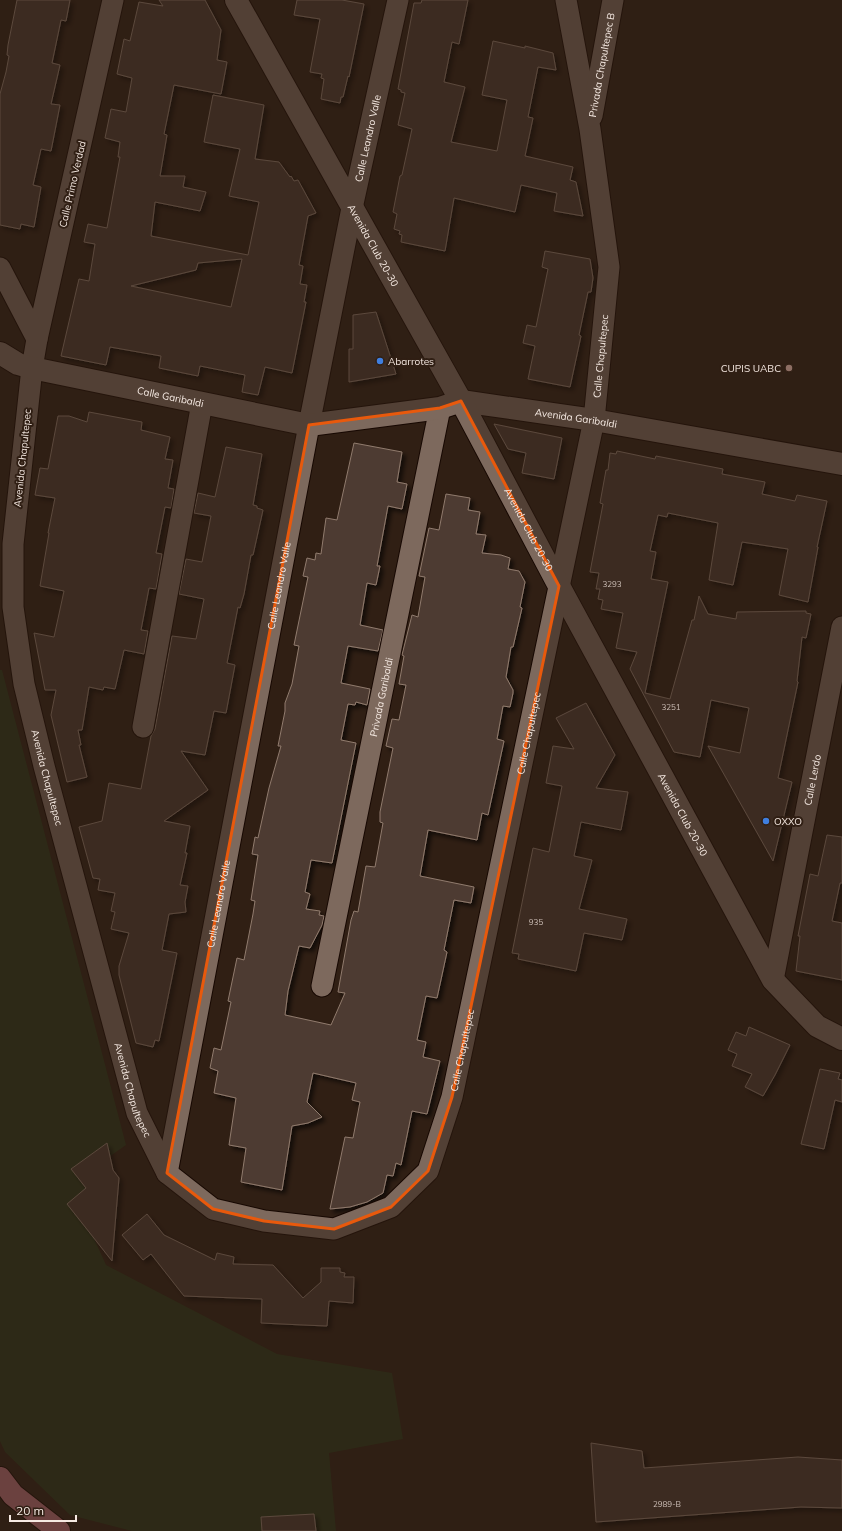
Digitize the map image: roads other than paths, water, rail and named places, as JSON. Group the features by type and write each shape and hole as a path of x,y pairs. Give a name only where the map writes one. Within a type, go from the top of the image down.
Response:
{"main road":[{"name":"Avenida Club 20-30","path":"236,0 461,401 559,586 773,980 817,1026 842,1039"},
{"name":"Calle Garibaldi","path":"0,353 18,364 32,368 309,425"},
{"name":"Avenida Garibaldi","path":"309,425 440,408 461,401 594,420 842,464"},
{"path":"0,1478 13,1495 59,1531"}],"street":[{"name":"Calle Primo Verdad","path":"32,368 37,339 113,0"},
{"name":"Calle Leandro Valle","path":"167,1173 309,425 352,208 398,0"},
{"name":"Calle Chapultepec","path":"167,1173 213,1209 264,1221 334,1229 392,1207 428,1171 452,1097 594,420 609,267 590,129 566,0"},
{"name":"Privada Chapultepec B","path":"590,129 613,0"},
{"path":"0,268 37,339"},
{"name":"Avenida Chapultepec","path":"32,368 13,544 13,607 24,684 44,766 137,1112 167,1173"},
{"path":"143,727 202,404"},
{"name":"Privada Garibaldi","path":"322,986 440,408"},
{"name":"Calle Lerdo","path":"773,980 842,627"}],"place":[{"name":"Abarrotes","path":"380,361"},
{"name":"CUPIS UABC","path":"789,368"},
{"name":"OXXO","path":"766,821"}]}
